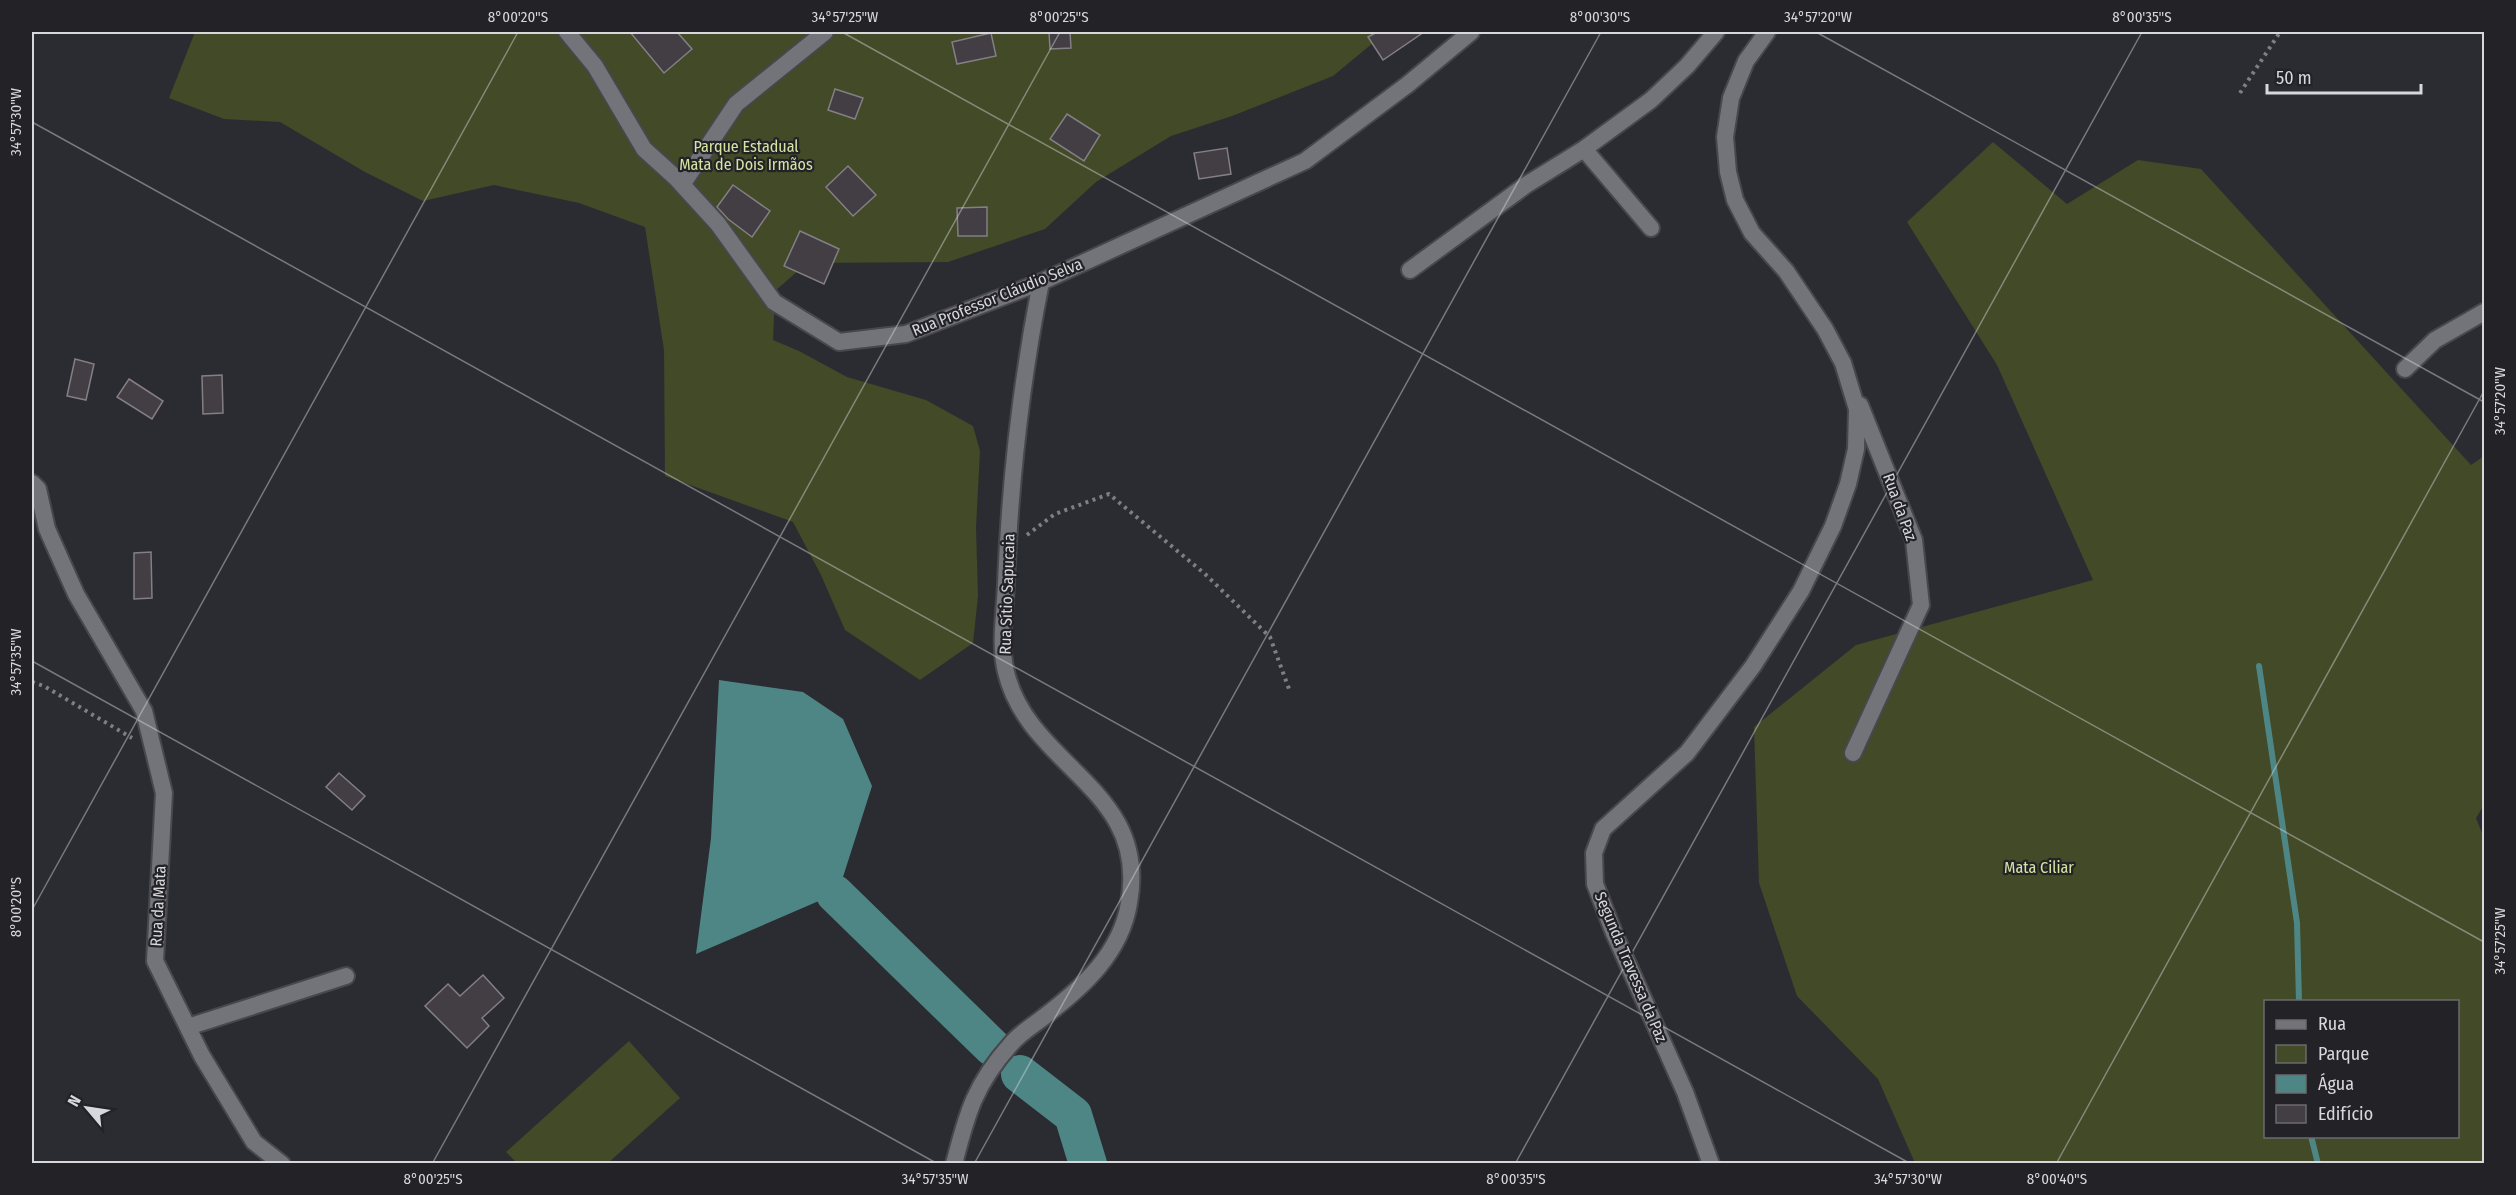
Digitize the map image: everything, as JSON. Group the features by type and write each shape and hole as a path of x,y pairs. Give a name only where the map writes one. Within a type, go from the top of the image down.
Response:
{"street":[{"name":"Rua Professor Cláudio Selva","path":"567,32 595,66 644,149 682,185 718,225 774,302 839,342 906,334 1041,282 1305,161 1407,85 1471,32"},
{"path":"682,185 736,104 825,32"},
{"path":"1410,270 1526,185 1584,149 1651,100 1687,66 1716,32"},
{"name":"Segunda Travessa da Paz","path":"1711,1164 1685,1092 1614,933 1595,884 1594,853 1603,828 1687,753 1754,666 1801,591 1833,526 1848,484 1856,449 1857,409 1843,363 1825,328 1786,271 1752,232 1736,200 1728,172 1725,137 1731,98 1746,61 1767,32"},
{"path":"1584,149 1651,228"},
{"name":"Rua Sítio Sapucaia","path":"954,1164 967,1114 983,1080 1012,1042 1059,1005 1099,969 1119,935 1129,903 1131,868 1126,836 1107,805 1028,723 1014,698 1005,671 1003,649 1007,549 1018,411 1041,282"},
{"path":"2406,369 2435,340 2484,312"},
{"name":"Rua da Paz","path":"1843,363 1914,540 1921,606 1853,753"},
{"name":"Rua da Mata","path":"32,483 38,489 47,529 76,594 144,711 164,793 154,961 202,1056 254,1142 282,1164"},
{"path":"188,1027 346,976"}],"path":[{"path":"2240,93 2280,32"},
{"path":"1007,549 1054,514 1108,494 1205,574 1270,637 1289,689"},
{"path":"32,682 44,686 154,751"}],"green space":[{"name":"Parque Estadual Mata de Dois Irmãos","path":"195,32 1394,32 1379,38 1333,76 1232,116 1171,136 1096,182 1045,229 948,262 807,263 775,291 773,340 847,377 926,400 973,426 980,451 976,528 978,596 973,643 920,680 845,630 821,575 793,522 665,476 664,350 645,227 579,203 494,185 423,201 365,172 280,122 224,119 169,98"},
{"name":"Mata Ciliar","path":"1993,142 2067,204 2138,160 2201,169 2471,465 2484,456 2484,805 2476,818 2484,838 2484,1163 1915,1163 1878,1079 1797,996 1759,883 1754,727 1856,645 2093,580 1997,365 1907,222"},
{"path":"629,1041 680,1098 608,1163 517,1163 506,1152"}],"water":[{"path":"719,680 803,692 843,719 872,786 843,877 835,894 696,954 711,838"}],"building":[{"path":"630,32 677,32 692,49 664,73"},
{"path":"1049,32 1070,32 1071,48 1050,49"},
{"path":"1377,32 1424,32 1383,60 1368,37"},
{"path":"991,33 996,56 957,64 952,42"},
{"path":"835,89 863,98 855,119 828,110"},
{"path":"1067,114 1100,135 1084,161 1050,139"},
{"path":"1227,148 1231,174 1199,179 1194,153"},
{"path":"848,166 876,195 853,216 826,187"},
{"path":"733,185 770,211 752,237 728,219 717,207"},
{"path":"987,207 987,236 958,236 957,208"},
{"path":"800,231 839,249 824,284 784,266"},
{"path":"75,359 94,364 86,400 67,396"},
{"path":"222,375 223,413 203,414 202,376"},
{"path":"129,379 163,401 152,419 117,397"},
{"path":"151,552 152,598 134,599 134,553"},
{"path":"339,773 365,796 352,810 326,787"},
{"path":"483,975 504,998 482,1018 489,1026 467,1048 425,1006 448,984 460,996"}],"waterway":[{"path":"2259,666 2297,923 2299,1000"},
{"path":"835,894 992,1047"},
{"path":"1020,1074 1073,1115 1088,1164"},
{"path":"2312,1138 2318,1164"}]}
